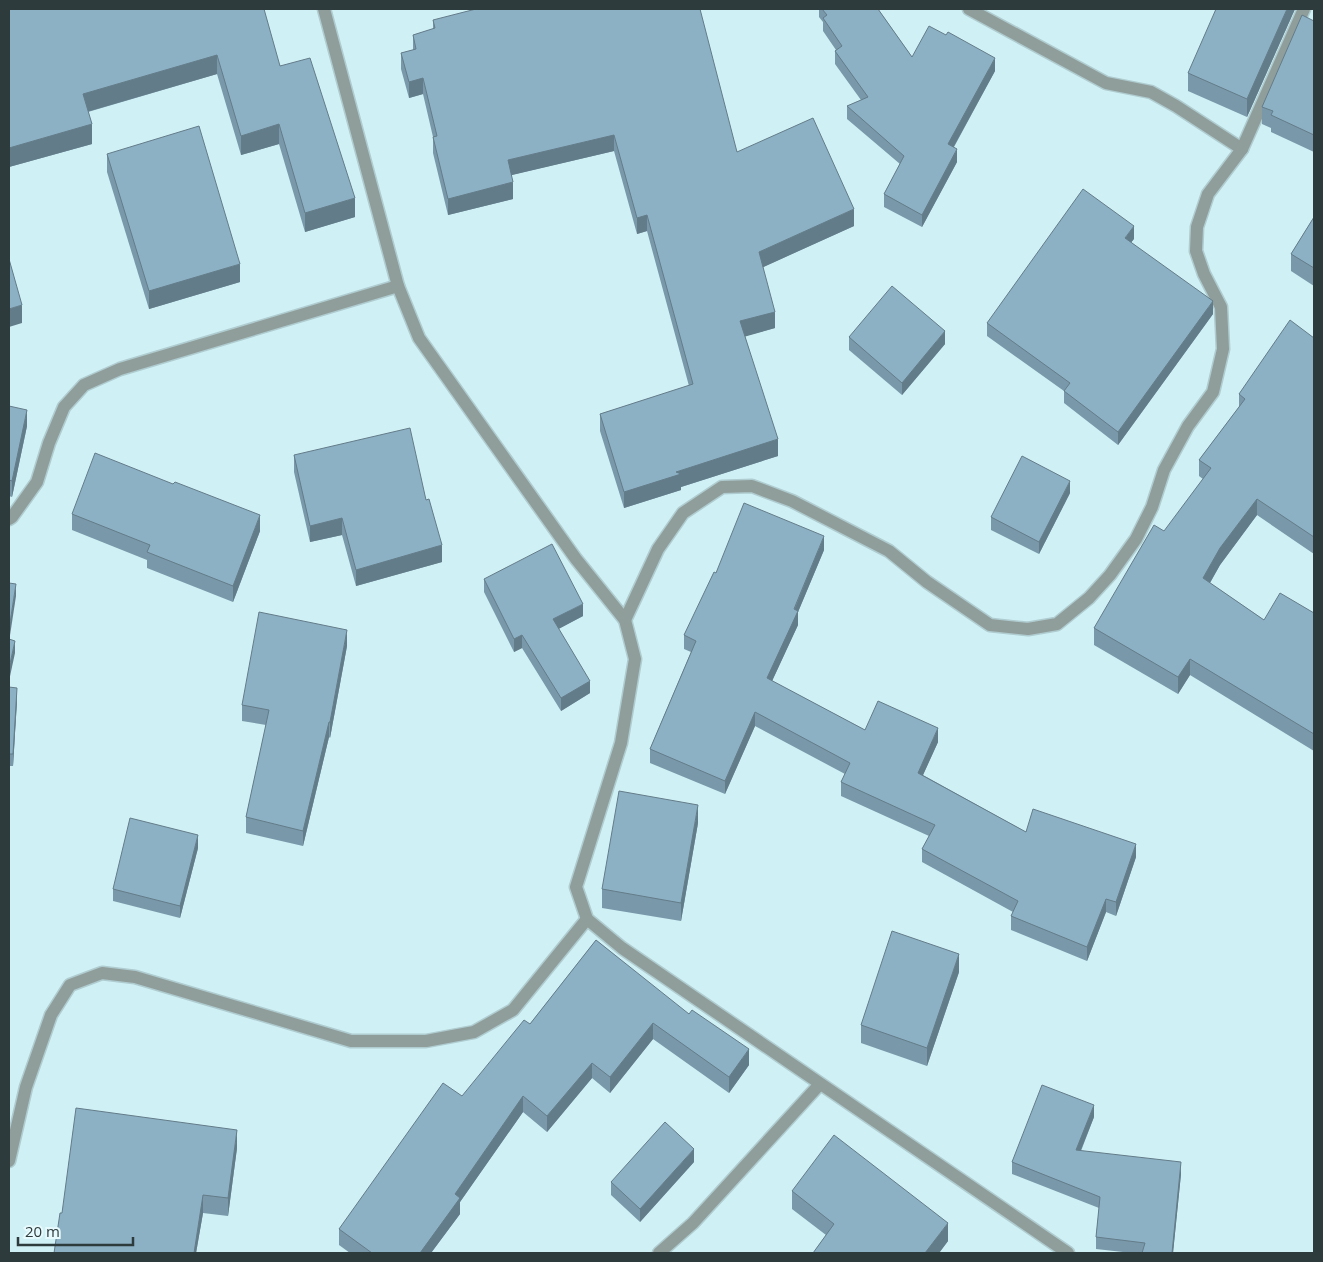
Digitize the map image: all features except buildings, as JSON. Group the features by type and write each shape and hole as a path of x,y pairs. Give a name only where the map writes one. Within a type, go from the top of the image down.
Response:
{"street":[{"path":"324,9 398,286 419,338 576,559 625,620 635,659 621,743 576,887 586,919 622,948 1068,1253"},
{"path":"969,9 1106,83 1151,92 1242,149"},
{"path":"625,620 658,549 683,513 722,487 752,486 792,501 889,551 927,582 990,626 1028,629 1057,624 1089,598 1110,575 1136,539 1152,506 1164,470 1188,426 1213,392 1223,349 1221,307 1204,274 1196,251 1197,227 1208,194 1242,149 1304,9"},
{"path":"9,518 12,517 37,482 64,407 84,385 120,369 398,286"},
{"path":"9,1161 26,1087 35,1060 51,1015 70,985 102,973 136,977 351,1041 426,1041 474,1032 513,1010 586,919"},
{"path":"659,1253 693,1223 820,1084"}]}
